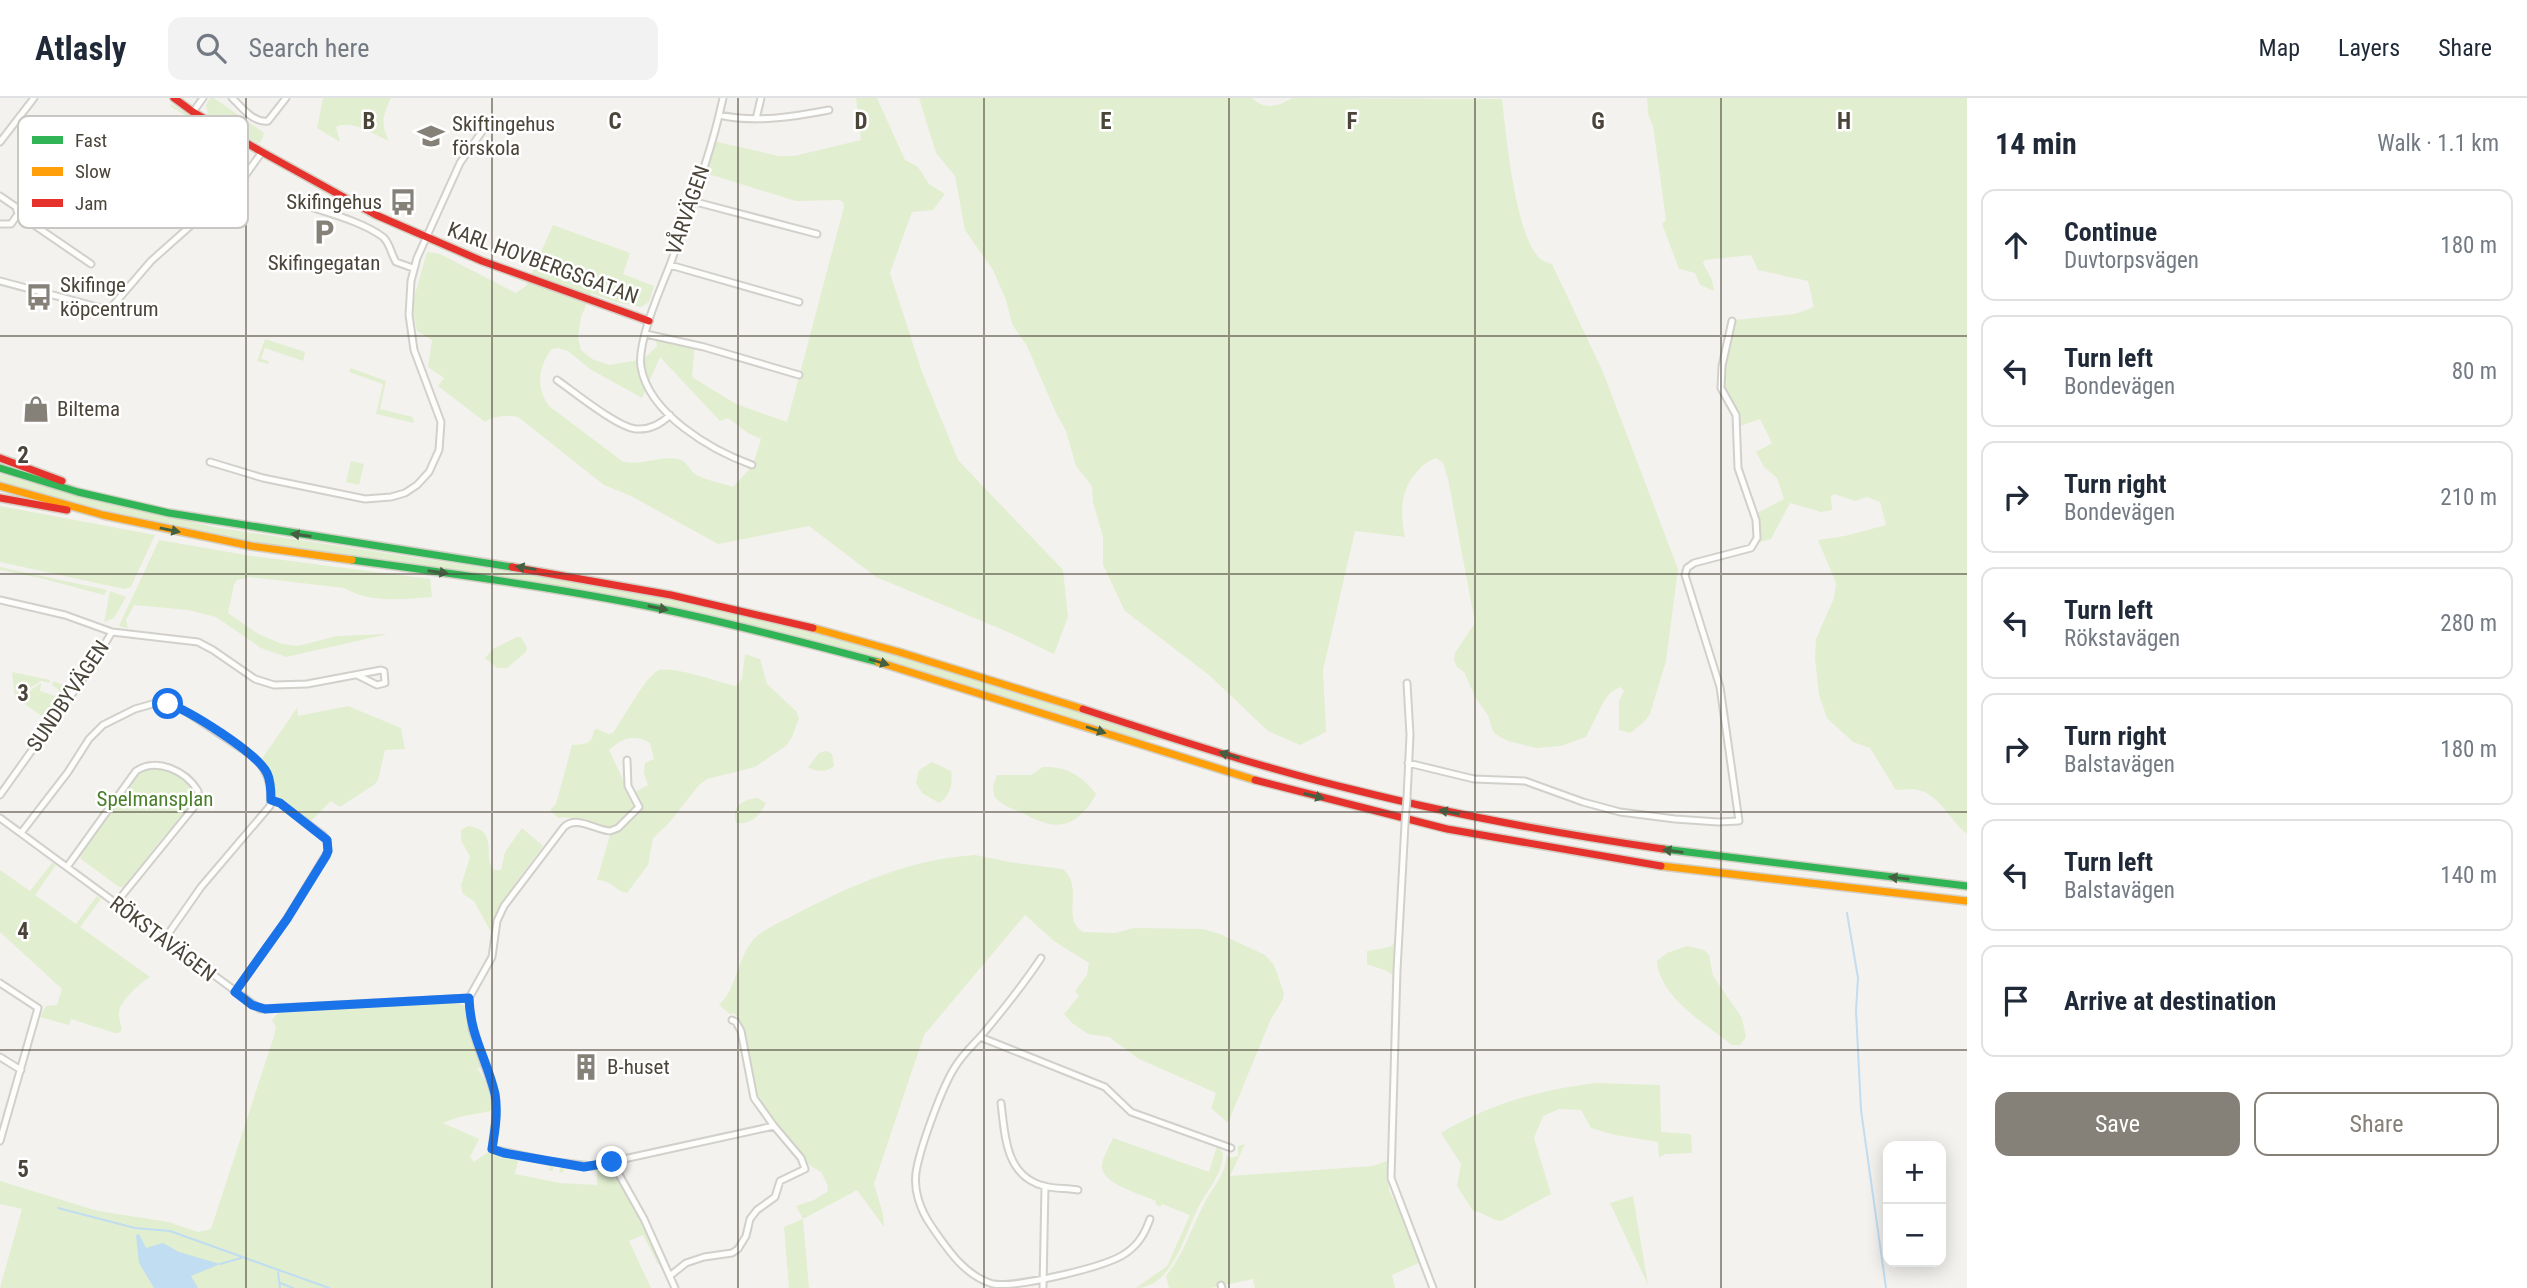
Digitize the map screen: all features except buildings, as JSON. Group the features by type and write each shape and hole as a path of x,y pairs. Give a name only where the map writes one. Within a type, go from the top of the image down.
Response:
{"main road":[{"name":"KARL HOVBERGSGATAN","path":"166,98 200,116"},
{"name":"KARL HOVBERGSGATAN","path":"174,98 193,112"},
{"name":"KARL HOVBERGSGATAN","path":"248,144 376,215 383,222 526,278 649,321"},
{"path":"0,458 66,483 78,492"},
{"path":"0,468 78,492 221,523 555,573 750,612 928,659 1245,760 1463,815 1557,834 1679,852 1967,886"},
{"path":"0,486 103,514 251,546 552,589 748,628 911,671 1274,785 1374,812 1460,831 1673,868 1967,901"},
{"path":"0,498 103,514"}],"street":[{"path":"20,116 34,98"},
{"path":"193,112 204,98"},
{"path":"232,98 262,122 268,121 286,98"},
{"name":"VÅRVÄGEN","path":"723,98 692,201 649,321 640,360 643,377 650,391 684,429 708,445 752,465"},
{"path":"756,119 761,98"},
{"path":"719,115 740,120 829,110"},
{"path":"0,142 18,119"},
{"name":"KARL HOVBERGSGATAN","path":"425,237 460,163 490,120"},
{"path":"248,172 262,152"},
{"path":"0,196 16,207 18,214 10,224 0,224"},
{"path":"692,201 817,234"},
{"path":"299,203 382,236 396,262 413,268"},
{"path":"38,228 91,264"},
{"path":"0,281 109,310 151,261 188,228"},
{"path":"210,462 263,478 365,499 391,497 405,493 417,485 436,459 441,432 436,405 420,369 411,335 408,302 413,268 425,237"},
{"path":"670,265 799,302"},
{"path":"1408,763 1474,779 1525,781 1583,802 1620,811 1675,819 1739,821 1720,687 1685,575 1691,565 1751,548 1757,538 1756,520 1738,468 1736,415 1721,388 1722,366 1732,321"},
{"path":"646,334 704,347 799,375"},
{"path":"556,380 628,428 653,427 670,415"},
{"path":"0,600 65,615 112,632 198,642 255,679 274,685 292,685 381,670 384,671 386,679 385,683 377,685 357,675"},
{"name":"SUNDBYVÄGEN","path":"0,795 59,714 112,632"},
{"path":"1407,683 1410,735 1397,970 1391,1178 1433,1288"},
{"path":"21,833 97,731 135,709 156,703 168,704 189,712 254,757 266,772 271,800 268,810 201,887 164,940"},
{"path":"627,760 628,786 639,807 618,828 610,831 577,821 564,827 504,906 497,921 492,957 469,998 472,1029 495,1096 496,1116 492,1149 584,1167 774,1126"},
{"path":"67,867 136,771 150,764 159,764 182,776 196,787 198,802 116,903"},
{"path":"235,992 287,919 328,851 327,840 323,835 280,803 271,800"},
{"name":"RÖKSTAVÄGEN","path":"0,818 252,1005 265,1009 469,998"},
{"path":"1041,958 1026,982 949,1076 916,1167 917,1196 925,1216 965,1269 974,1276 1005,1286 1042,1280 1120,1258 1139,1243 1150,1219"},
{"path":"0,983 38,1008 21,1070 3,1120 0,1141"},
{"path":"671,1275 686,1263 732,1253 738,1249 746,1236 750,1219 757,1210 775,1197 780,1181 803,1172 803,1162 754,1098 741,1031 739,1025 732,1020"},
{"path":"980,1037 1105,1087 1131,1112 1231,1148"},
{"path":"0,1057 21,1070"},
{"path":"1001,1103 1008,1155 1023,1174 1045,1186 1078,1189"},
{"path":"612,1162 644,1219 675,1288"},
{"path":"1043,1288 1045,1186"}],"green space":[{"path":"210,98 214,98 240,116 208,116 206,105"},
{"path":"323,98 391,98 384,119 384,129 389,141 362,128 342,125 336,127 340,142 317,128"},
{"path":"856,98 877,98 905,160 918,167 929,184 945,194 933,210 912,212 890,273 922,372 958,460 1063,570 1068,617 1054,654 876,577 809,526 718,544 631,496 604,485 518,417 500,416 485,422 438,386 444,378 428,367 432,340 417,331 412,305 427,252 440,254 516,293 526,286 553,225 630,253 623,274 654,286 649,302 641,307 615,302 591,293 581,317 578,337 581,350 592,359 609,365 644,359 657,346 655,336 695,342 692,377 736,404 787,422 844,207 843,202 796,201 702,172 713,141 779,156 794,156 861,140","holes":["552,349 568,351 590,369 642,398 660,357 720,421 728,418 761,439 753,465 733,487 699,476 684,461 678,459 664,458 636,463 622,461 549,406 545,399 540,377 547,356"]},
{"path":"919,98 1252,98 1267,106 1293,98 1502,99 1513,185 1525,231 1533,249 1542,260 1552,264 1603,372 1678,569 1666,661 1650,714 1644,722 1630,733 1619,730 1619,701 1624,691 1620,687 1604,701 1586,737 1561,746 1536,748 1508,741 1495,734 1488,715 1476,699 1464,672 1457,667 1454,660 1455,653 1475,623 1448,479 1443,463 1436,458 1421,467 1407,486 1402,511 1405,537 1355,531 1323,670 1326,732 1300,745 1268,731 1209,675 1125,611 1103,565 1103,537 1093,502 1092,486 1076,466 1066,431 1027,346 1012,324 1006,300 993,270 965,230 955,176 936,153"},
{"path":"1647,98 1967,98 1967,834 1932,797 1913,789 1896,790 1870,748 1853,742 1827,718 1819,695 1816,639 1834,598 1836,583 1818,540 1886,525 1880,502 1867,497 1855,501 1834,494 1831,496 1832,510 1821,512 1790,503 1771,539 1760,542 1758,540 1755,514 1784,499 1777,478 1764,467 1756,452 1772,443 1760,419 1740,426 1725,392 1722,380 1724,359 1734,320 1795,314 1814,307 1808,281 1758,270 1751,255 1705,260 1703,263 1712,280 1714,291 1700,285 1695,273 1679,269 1662,224 1666,220"},
{"path":"171,104 191,116 186,116 170,106"},
{"path":"248,122 264,133 258,143 248,138"},
{"path":"265,339 305,352 303,361 265,348 261,359 269,361 268,364 257,361"},
{"path":"351,368 386,381 380,409 413,417 414,423 376,414 383,384 349,372"},
{"path":"351,461 364,464 359,485 346,482"},
{"path":"0,474 75,495 214,527 621,589 759,618 898,655 1166,740 1142,740 880,659 681,609 573,589 214,534 142,519 35,491 0,481"},
{"path":"0,506 155,535 131,587 124,589 0,562"},
{"path":"159,540 252,556 430,579 432,597 376,598 344,588 250,577 237,580 228,613 258,634 282,644 298,646 337,636 388,634 286,657 261,648 216,617 188,610 134,605 126,620 128,628 119,626"},
{"path":"0,567 107,590 104,595 0,570"},
{"path":"110,591 126,597 114,618 104,622"},
{"path":"521,637 527,648 526,652 507,668 497,668 485,658 493,649"},
{"path":"745,654 760,659 767,684 796,711 799,718 787,745 755,767 707,779 699,785 668,824 653,838 648,865 627,893 607,882 597,880 610,835 640,808 641,803 635,792 648,785 644,773 645,763 654,759 650,743 639,738 623,740 609,750 635,805 612,828 605,828 572,818 558,818 550,810 556,804 572,745 588,743 597,729 613,733 640,690 657,671 673,670 736,686 742,679"},
{"path":"12,672 50,680 50,683 41,681 15,697"},
{"path":"53,681 69,687 46,719 18,699 41,683 40,691 58,697 59,690 52,685"},
{"path":"348,706 401,728 405,749 385,750 375,784 340,807 331,801 310,822 276,797 269,772 261,760 297,708 298,716"},
{"path":"827,751 832,754 834,766 821,771 808,767 819,753"},
{"path":"932,762 951,771 950,789 939,803 922,793 916,783 919,770"},
{"name":"Spelmansplan","path":"150,767 177,775 189,785 196,796 194,803 159,842 125,887 119,887 81,859 80,853 110,814 132,778"},
{"path":"1043,767 1059,768 1073,773 1096,794 1085,810 1069,823 1046,823 1007,806 994,796 993,786 997,775 1031,775"},
{"path":"758,798 766,803 758,816 746,823 736,823 737,808 748,800"},
{"path":"468,826 478,829 487,838 494,870 501,870 505,852 522,828 543,846 506,898 492,934 474,901 463,894 461,885 470,857 461,840 461,830"},
{"path":"975,855 1063,869 1072,885 1073,919 1083,932 1115,933 1134,928 1203,929 1265,955 1274,965 1284,993 1283,999 1270,1021 1228,1123 1211,1108 1216,1093 1139,1059 1109,1037 1088,1034 1072,1023 1064,1014 1079,996 1075,991 1087,975 1089,963 1054,941 1025,915 924,1035 874,1184 884,1227 857,1190 803,1219 796,1206 827,1192 828,1186 821,1172 809,1165 780,1127 772,1121 759,1100 753,1087 742,1023 734,1013 730,1014 719,1005 730,990 748,947 758,935 774,925 838,893 882,875 927,862"},
{"path":"52,863 56,865 35,895 76,924 97,896 101,899 80,927 150,977 123,1002 119,1016 122,1029 119,1033 71,1019 69,1025 40,1017 46,1006 57,1005 62,989 0,932 0,870 30,891"},
{"path":"1394,943 1394,976 1367,964 1367,951 1390,947"},
{"path":"1687,946 1704,950 1709,955 1713,976 1742,1018 1746,1037 1740,1045 1732,1045 1698,1019 1666,986 1657,961 1667,953"},
{"path":"457,1001 465,1007 474,1042 485,1068 477,1068 489,1089 491,1111 443,1123 479,1139 470,1157 474,1162 488,1152 553,1165 553,1171 549,1171 550,1166 518,1160 515,1174 560,1183 597,1185 597,1171 564,1169 562,1173 559,1172 561,1166 596,1169 615,1175 633,1201 661,1262 658,1264 643,1235 629,1241 651,1288 0,1288 22,1209 0,1204 0,1181 98,1211 169,1222 198,1232 211,1229 274,1036 276,1027 272,1020 278,1013"},
{"path":"1596,1083 1660,1085 1661,1132 1691,1134 1692,1153 1665,1154 1659,1158 1658,1142 1591,1128 1581,1110 1559,1109 1543,1116 1534,1138 1551,1194 1501,1221 1473,1211 1457,1186 1461,1164 1441,1133 1496,1106 1555,1089"},
{"path":"1113,1138 1209,1172 1217,1146 1223,1153 1218,1175 1199,1206 1176,1257 1169,1269 1149,1286 1136,1288 1167,1266 1190,1215 1162,1204 1160,1207 1155,1204 1156,1201 1123,1188 1107,1178 1102,1165"},
{"path":"1245,1144 1230,1176 1373,1166 1387,1161 1389,1191 1404,1218 1421,1262 1392,1275 1395,1288 1255,1288 1253,1279 1210,1288 1169,1288 1166,1276 1178,1259 1204,1204 1221,1176 1227,1156 1238,1156 1238,1146"},
{"path":"1633,1196 1648,1285 1610,1203"},
{"path":"803,1219 809,1288 789,1288 784,1227"}],"water":[{"path":"139,1234 146,1248 163,1243 179,1252 220,1264 191,1276 198,1288 154,1288 139,1263 136,1235"}],"waterway":[{"path":"1847,913 1858,978 1856,1011 1861,1110 1886,1288"},
{"path":"58,1208 135,1228 170,1231 329,1288"},
{"path":"220,1264 241,1258"},
{"path":"278,1272 280,1288"},
{"path":"280,1283 293,1288"}],"traffic: fast":[{"path":"0,468 78,492 169,513 512,567"},
{"path":"352,560 623,601 743,627 878,662"},
{"path":"1663,849 1967,886"}],"traffic: slow":[{"path":"0,486 103,515 251,546 352,560"},
{"path":"813,628 1083,709"},
{"path":"878,662 1255,780"},
{"path":"1661,866 1967,901"}],"traffic: jam":[{"path":"174,98 200,116"},
{"path":"248,144 376,215 482,261 649,321"},
{"path":"0,458 62,481"},
{"path":"0,498 67,510"},
{"path":"512,567 671,595 813,628"},
{"path":"1083,709 1255,763 1359,791 1510,824 1663,849"},
{"path":"1255,780 1447,829 1661,866"}],"place":[{"name":"Skiftingehus förskola","path":"431,136"},
{"name":"Skifingehus","path":"403,202"},
{"name":"Skifingegatan","path":"324,232"},
{"name":"Skifinge köpcentrum","path":"39,297"},
{"name":"Biltema","path":"36,409"},
{"name":"B-huset","path":"586,1067"}],"route":[{"path":"168,704 189,712 254,757 269,779 271,800 280,803 327,840 326,856 287,919 235,992 260,1009 469,998 472,1029 495,1096 496,1116 492,1149 584,1167 612,1162"}]}
